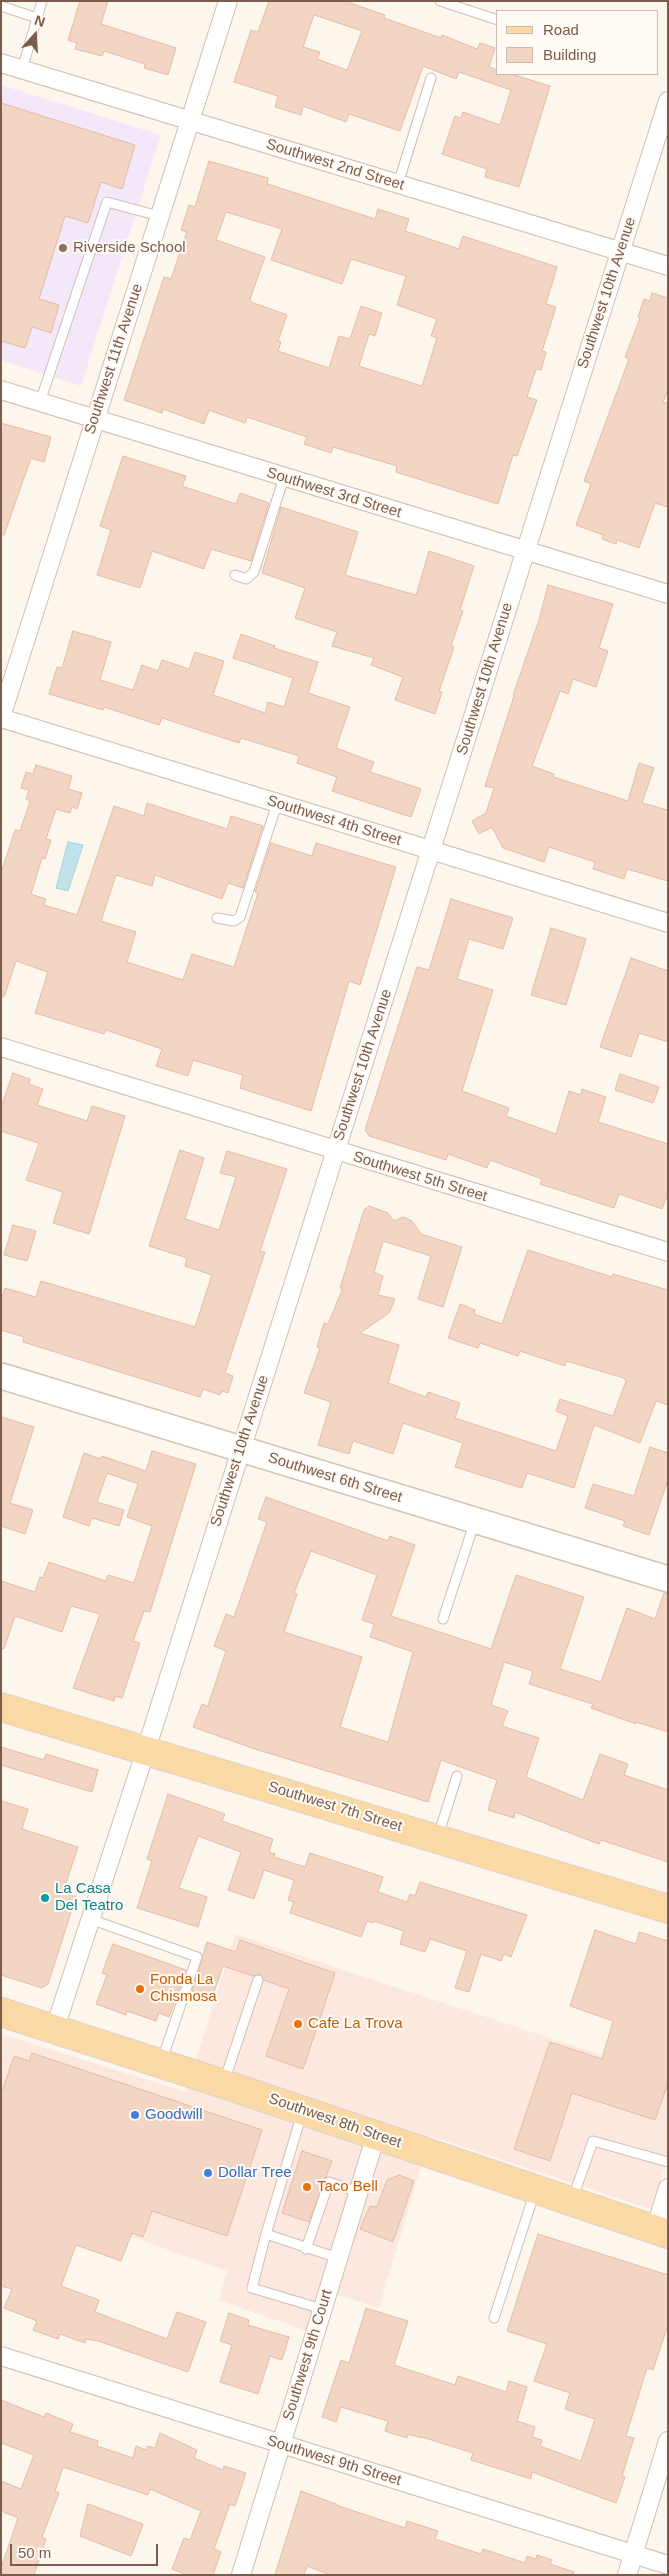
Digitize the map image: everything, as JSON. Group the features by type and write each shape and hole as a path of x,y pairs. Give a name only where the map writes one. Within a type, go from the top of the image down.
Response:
{"main road":[{"name":"Southwest 7th Street","path":"1,1707 668,1909"},
{"name":"Southwest 8th Street","path":"2,2013 55,2028 303,2110 535,2191 661,2232"}],"street":[{"name":"Southwest 11th Avenue","path":"1,718 228,1"},
{"name":"Southwest 2nd Street","path":"1,63 668,266"},
{"name":"Southwest 10th Avenue","path":"55,2028 146,1751 668,101"},
{"name":"Southwest 3rd Street","path":"1,390 668,594"},
{"name":"Southwest 4th Street","path":"1,718 668,923"},
{"name":"Southwest 5th Street","path":"1,1047 668,1252"},
{"name":"Southwest 6th Street","path":"1,1376 668,1579"},
{"name":"Southwest 9th Court","path":"241,2575 376,2135"},
{"path":"661,2232 668,2188"},
{"name":"Southwest 9th Street","path":"1,2356 668,2565"},
{"path":"627,2575 668,2441"}],"lane":[{"path":"22,70 42,1"},
{"path":"440,1 497,20"},
{"path":"1,6 38,18"},
{"path":"398,184 431,78"},
{"path":"40,402 107,202 159,216"},
{"path":"234,575 246,579 254,572 284,477"},
{"path":"217,918 234,921 240,917 276,804"},
{"path":"443,1619 475,1520"},
{"path":"437,1838 457,1776"},
{"path":"90,1920 197,1957 161,2063"},
{"path":"224,2084 258,1980"},
{"path":"303,2110 252,2288 322,2309"},
{"path":"571,2202 594,2141 668,2162"},
{"path":"306,2249 329,2182 358,2192"},
{"path":"494,2318 535,2191"},
{"path":"266,2234 306,2249 338,2258"}],"shaded area":[{"name":"Riverside School","path":"1,85 161,135 81,386 1,360"},
{"path":"235,1934 668,2077 668,2157 652,2210 430,2136 379,2308 318,2289 307,2331 219,2300 227,2271 1,2190 1,2034 186,2092"}],"water":[{"path":"68,842 83,845 68,891 56,888"}],"building":[{"path":"80,1 108,1 101,24 176,48 168,75 144,68 145,64 104,51 102,56 75,49 77,43 68,40"},
{"path":"269,1 345,1 385,15 384,18 441,38 442,35 477,49 480,43 495,48 489,67 497,70 497,75 514,75 550,86 519,187 485,177 487,169 442,154 455,116 461,118 463,112 500,125 511,90 459,72 456,79 423,66 400,131 349,114 346,122 303,106 301,115 275,107 278,96 234,82 251,30 258,32","holes":["314,15 362,31 347,70 317,59 320,52 303,47"]},
{"path":"1,103 135,145 122,189 101,182 88,223 65,216 39,299 59,305 51,333 32,327 25,348 1,341"},
{"path":"209,161 268,178 267,184 375,219 378,209 409,219 405,231 459,249 463,236 557,267 546,304 556,307 542,351 546,352 541,370 536,369 527,397 537,400 517,456 513,455 498,504 396,472 397,466 333,447 331,453 304,444 307,437 247,417 245,423 209,410 204,424 163,409 162,413 124,400 164,277 171,279 187,232 181,230 189,205 195,207","holes":["226,212 282,229 271,260 342,284 351,259 406,276 397,305 437,319 431,336 437,338 422,386 359,366 369,334 375,336 382,313 361,306 350,339 339,336 329,368 278,351 281,342 278,341 287,315 251,302 250,299 265,257 216,240"]},
{"path":"652,293 668,298 668,390 663,402 668,404 668,507 655,503 639,548 617,540 616,544 602,539 603,535 576,525 591,484 584,481 629,359 625,357 640,318 638,317 644,299 650,301"},
{"path":"1,423 51,437 44,462 31,458 4,535 1,535"},
{"path":"123,456 186,476 182,486 236,504 240,493 269,503 251,561 211,549 204,569 152,551 140,588 97,575 111,530 100,526"},
{"path":"281,507 358,532 345,575 416,595 429,551 474,566 460,610 463,611 451,646 454,647 439,691 442,692 435,714 395,700 403,677 371,665 374,658 332,646 337,632 295,618 305,588 262,573"},
{"path":"548,585 613,604 599,648 608,651 596,687 573,679 568,694 560,691 532,766 554,774 553,777 628,801 639,763 654,768 642,803 668,810 668,881 627,869 624,879 593,869 595,862 549,847 544,862 503,848 492,827 479,834 472,821 486,813 494,788 485,786 513,695 539,620"},
{"path":"73,631 111,642 100,680 133,690 142,665 158,671 162,660 189,669 195,652 224,661 213,695 265,713 268,702 284,707 293,678 233,658 241,634 275,646 274,648 318,662 308,693 350,707 336,748 374,762 370,772 421,789 411,817 332,791 337,777 297,763 299,756 241,738 239,743 162,718 159,725 104,707 103,710 49,694 57,667 62,668"},
{"path":"36,765 72,776 68,789 82,793 77,809 72,807 70,813 56,809 46,839 51,840 45,859 42,858 31,894 46,899 44,905 77,915 114,806 144,816 147,803 227,829 231,816 263,826 243,888 228,883 222,899 155,875 152,886 116,875 101,921 136,932 127,962 183,980 192,954 234,967 258,893 255,892 271,843 312,856 316,843 396,867 360,985 349,981 311,1111 240,1088 243,1075 193,1060 188,1076 156,1066 162,1049 106,1030 104,1034 35,1013 48,972 16,961 4,997 1,997 1,873 15,830 20,831 30,801 26,799 29,790 21,788 26,772 33,774"},
{"path":"451,899 513,918 503,949 469,939 457,979 493,990 462,1091 509,1108 506,1116 556,1134 569,1091 581,1095 582,1089 606,1097 598,1122 668,1144 668,1193 662,1209 619,1194 614,1208 540,1184 542,1179 490,1160 487,1168 448,1154 446,1160 369,1136 365,1130 417,967 429,970"},
{"path":"551,928 586,939 566,1005 531,995"},
{"path":"631,958 668,971 668,1042 639,1033 631,1057 600,1047"},
{"path":"13,1073 30,1079 29,1084 43,1089 37,1105 87,1121 92,1106 125,1116 89,1234 53,1223 63,1192 26,1180 39,1143 1,1131 1,1107"},
{"path":"620,1074 659,1087 653,1103 615,1090"},
{"path":"180,1150 204,1158 185,1219 219,1230 236,1177 220,1173 227,1151 287,1169 260,1251 265,1252 225,1373 233,1376 228,1393 222,1391 220,1395 203,1389 200,1397 23,1342 24,1337 1,1330 1,1300 5,1288 36,1297 41,1281 195,1327 212,1275 185,1266 187,1258 149,1246"},
{"path":"369,1206 388,1213 394,1221 403,1217 412,1221 421,1234 462,1247 443,1307 418,1299 431,1256 383,1241 374,1272 383,1276 378,1295 395,1299 389,1313 360,1333 399,1345 388,1383 426,1397 428,1392 460,1403 455,1418 556,1451 568,1416 556,1411 560,1399 613,1416 626,1381 624,1378 566,1361 565,1366 520,1351 518,1356 480,1343 478,1348 448,1338 460,1304 475,1310 474,1314 502,1324 528,1250 612,1277 613,1274 668,1290 668,1405 656,1401 640,1443 594,1425 574,1488 527,1473 522,1488 455,1467 463,1443 403,1423 393,1454 353,1441 349,1454 318,1445 331,1402 304,1393 320,1348 317,1347 324,1323 328,1324 343,1288 340,1288 364,1210"},
{"path":"13,1225 36,1231 27,1261 4,1255"},
{"path":"1,1417 34,1427 10,1503 33,1510 25,1534 1,1526"},
{"path":"650,1447 668,1453 668,1480 649,1535 623,1526 625,1521 585,1508 593,1484 634,1496"},
{"path":"152,1451 196,1464 150,1612 144,1611 133,1641 140,1643 122,1698 115,1696 114,1701 73,1688 100,1614 71,1606 62,1632 15,1616 4,1649 1,1648 1,1581 35,1592 40,1577 43,1578 49,1562 106,1581 108,1575 134,1583 152,1526 127,1517 138,1484 107,1473 97,1502 124,1510 119,1526 92,1518 89,1526 63,1517 84,1453 101,1459 102,1456 146,1471"},
{"path":"266,1497 388,1541 390,1536 415,1545 391,1616 491,1649 516,1575 584,1597 560,1669 601,1682 627,1608 655,1619 664,1593 668,1593 668,1732 636,1722 636,1724 591,1708 593,1704 529,1684 533,1671 504,1662 491,1705 508,1711 502,1726 539,1738 526,1777 583,1800 600,1754 628,1764 624,1775 668,1790 668,1862 601,1840 599,1844 515,1812 514,1818 488,1810 497,1780 441,1760 428,1802 255,1749 193,1727 202,1704 208,1706 226,1651 214,1646 226,1614 234,1617 267,1522 258,1519","holes":["311,1551 377,1575 362,1620 374,1624 370,1637 413,1652 388,1742 340,1727 362,1657 284,1632 297,1594 294,1593"]},
{"path":"1,1747 44,1760 46,1754 98,1770 92,1792 1,1765"},
{"path":"168,1794 225,1814 222,1821 273,1839 269,1852 275,1854 274,1857 305,1867 310,1853 383,1877 378,1892 407,1902 410,1894 415,1896 420,1882 527,1915 511,1957 504,1954 501,1961 481,1954 469,1992 455,1988 467,1951 430,1939 425,1952 400,1944 404,1931 374,1921 373,1923 367,1921 361,1937 290,1913 294,1902 288,1900 294,1880 264,1870 254,1899 228,1890 241,1852 198,1836 179,1888 207,1897 198,1927 137,1908 152,1861 147,1859"},
{"path":"1,1801 28,1809 22,1829 78,1847 63,1892 76,1897 48,1984 42,1988 1,1975"},
{"path":"595,1930 636,1944 639,1932 668,1941 668,2083 655,2120 572,2093 550,2161 514,2149 550,2042 602,2059 613,2021 570,2006"},
{"name":"Cafe La Trova","path":"240,1940 335,1973 303,2069 266,2056 289,1989 264,1980 260,1974 253,1976 223,1966 212,1998 192,1991 207,1942 236,1952"},
{"name":"Fonda La Chismosa","path":"113,1944 186,1970 169,2017 159,2013 156,2021 127,2011 126,2015 96,2004 107,1975 102,1973"},
{"path":"32,2053 262,2130 227,2236 152,2211 143,2237 132,2233 121,2261 76,2245 61,2286 99,2300 95,2312 167,2339 177,2312 206,2322 188,2372 98,2341 86,2339 85,2343 60,2334 58,2339 33,2330 37,2321 4,2308 12,2289 1,2286 1,2095 14,2056 29,2061"},
{"name":"Taco Bell","path":"302,2151 332,2161 309,2222 282,2213"},
{"path":"399,2175 414,2181 393,2242 360,2229 370,2206 377,2207 387,2180"},
{"path":"538,2234 668,2275 668,2325 653,2370 647,2368 626,2436 634,2438 622,2476 625,2477 616,2503 532,2472 531,2479 471,2460 473,2453 422,2437 408,2434 407,2438 385,2431 388,2421 341,2407 336,2422 322,2417 341,2360 349,2363 366,2308 408,2321 394,2365 455,2385 458,2376 506,2392 509,2381 527,2387 517,2421 535,2427 532,2437 542,2440 540,2446 581,2461 595,2419 565,2409 570,2393 534,2381 547,2344 507,2331"},
{"path":"229,2313 249,2320 248,2325 289,2337 282,2360 270,2356 258,2394 220,2382 232,2345 220,2341"},
{"path":"1,2400 44,2417 46,2413 73,2424 70,2432 98,2441 97,2446 133,2458 136,2446 146,2450 148,2446 155,2448 160,2433 197,2450 194,2458 223,2470 224,2466 246,2473 235,2506 230,2504 214,2549 221,2552 213,2575 188,2575 172,2569 184,2538 190,2540 201,2511 150,2489 148,2495 63,2467 55,2491 59,2493 42,2537 46,2539 34,2575 1,2575 1,2568 18,2518 1,2511 1,2481 21,2489 34,2455 1,2443"},
{"path":"301,2491 405,2528 407,2521 438,2531 435,2539 481,2554 483,2549 525,2563 527,2556 536,2559 537,2555 552,2560 550,2564 574,2572 573,2575 330,2575 307,2566 304,2575 275,2575"},
{"path":"88,2504 143,2524 131,2556 80,2536"}],"place":[{"name":"Riverside School","path":"63,248"},
{"name":"La Casa Del Teatro","path":"45,1898"},
{"name":"Fonda La Chismosa","path":"140,1989"},
{"name":"Cafe La Trova","path":"298,2024"},
{"name":"Goodwill","path":"135,2115"},
{"name":"Dollar Tree","path":"208,2173"},
{"name":"Taco Bell","path":"307,2187"}]}
